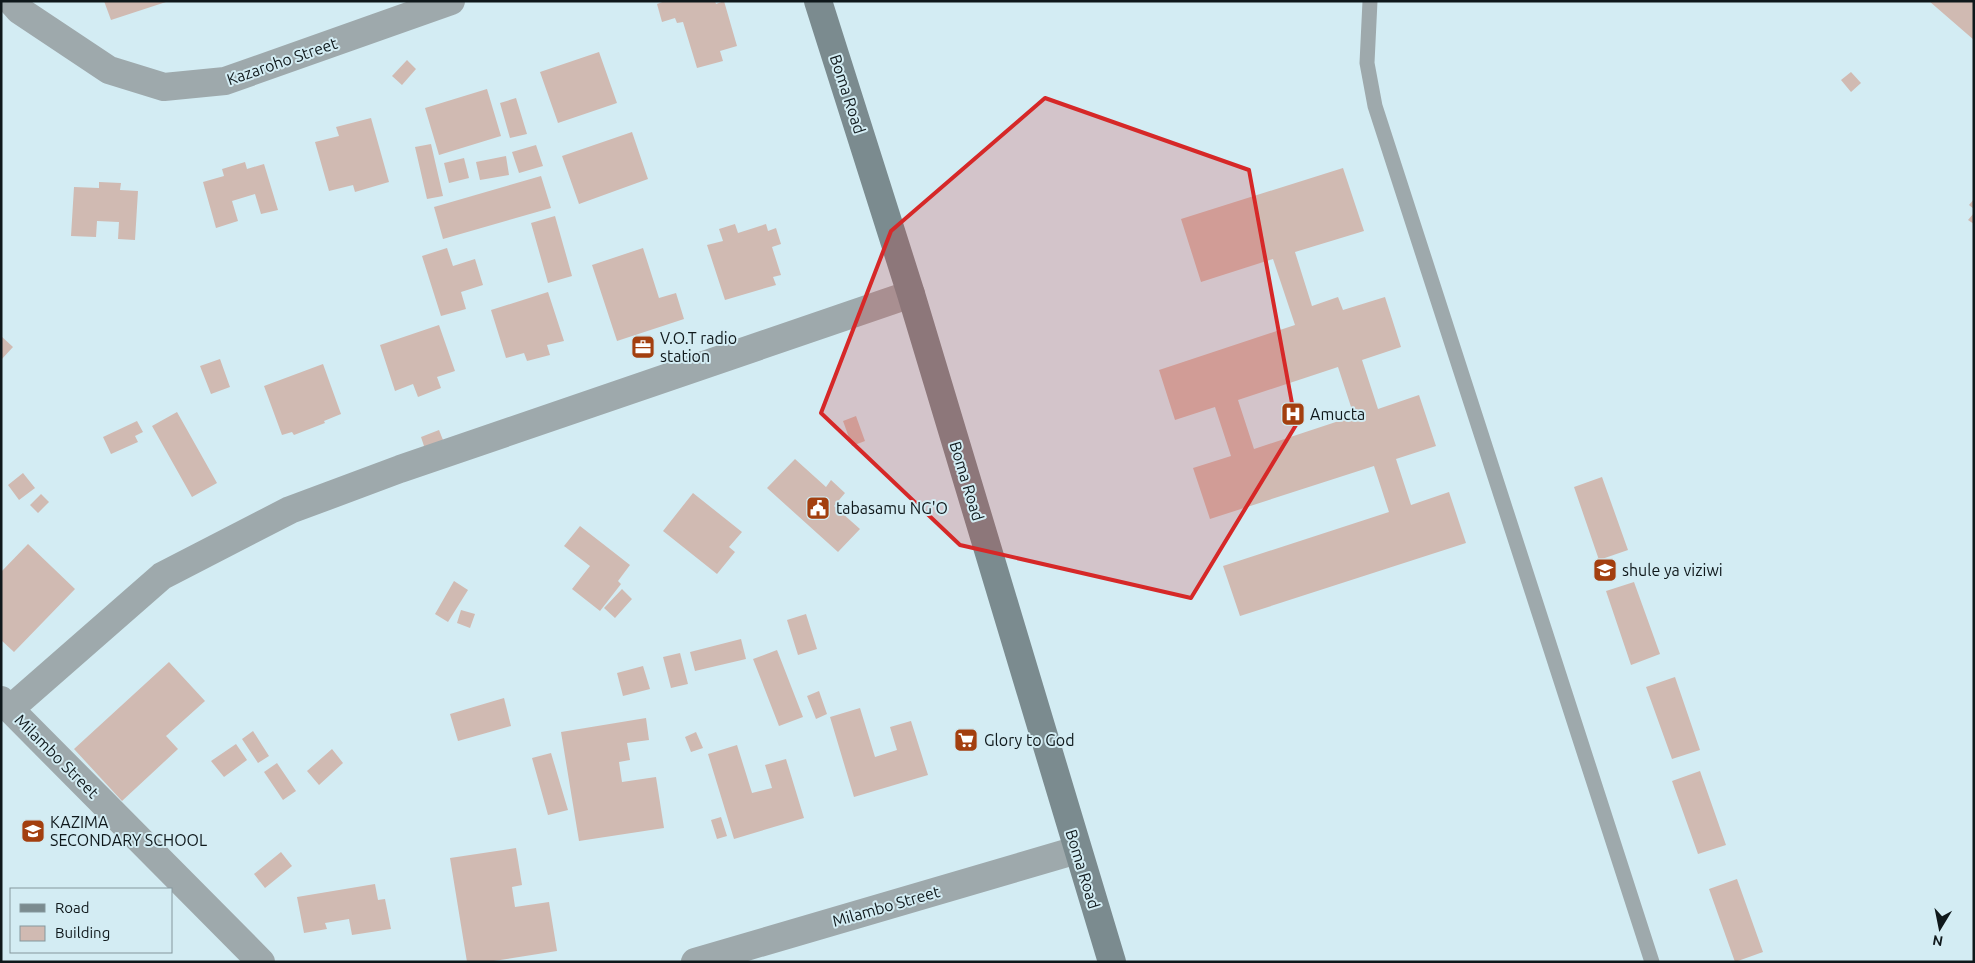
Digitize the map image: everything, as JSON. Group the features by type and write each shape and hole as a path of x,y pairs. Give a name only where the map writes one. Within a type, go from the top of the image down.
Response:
{"main road":[{"name":"Boma Road","path":"818,1 911,294 1112,962"}],"street":[{"name":"Kazaroho Street","path":"12,1 19,10 109,70 164,87 225,82 451,1"},
{"path":"6,704 162,576 290,510 400,469 911,294"},
{"name":"Milambo Street","path":"6,704 261,962"},
{"name":"Milambo Street","path":"695,962 1077,850"}],"lane":[{"path":"1370,1 1367,63 1375,106 1652,962"}],"highlighted area":[{"path":"1045,98 1249,170 1296,425 1191,598 960,545 821,413 891,231"}],"building":[{"path":"104,1 166,1 166,2 111,20"},
{"path":"665,1 715,1 716,4 724,1 737,46 720,51 723,61 697,68 683,22 677,23 675,18 662,22 657,4"},
{"path":"1929,1 1974,1 1974,40"},
{"path":"599,52 617,103 558,123 540,72"},
{"path":"407,60 416,69 402,85 392,76"},
{"path":"1851,72 1861,83 1851,92 1841,80"},
{"path":"487,89 501,136 439,155 425,108"},
{"path":"516,98 527,134 510,138 500,103"},
{"path":"371,118 389,182 355,192 353,185 329,191 315,142 339,136 336,127"},
{"path":"632,132 648,179 579,204 562,156"},
{"path":"431,144 443,196 427,199 415,147"},
{"path":"536,145 543,166 519,173 512,152"},
{"path":"506,156 509,175 480,180 476,162"},
{"path":"464,158 469,178 449,183 444,163"},
{"path":"245,162 247,169 264,164 278,210 261,214 255,194 232,201 238,221 216,228 203,182 224,176 222,169"},
{"path":"1343,168 1364,231 1295,252 1312,306 1338,297 1343,310 1385,297 1401,347 1362,360 1378,409 1419,395 1436,446 1396,459 1411,505 1449,492 1466,543 1240,616 1223,566 1389,512 1374,466 1210,519 1193,468 1231,456 1215,407 1175,420 1159,370 1295,325 1273,259 1201,282 1181,219","holes":["1338,367 1354,416 1254,449 1238,400"]},
{"path":"541,176 551,208 443,239 434,207"},
{"path":"99,182 121,183 120,190 138,191 135,240 118,239 119,222 97,221 96,237 71,236 74,187 99,188"},
{"path":"1974,199 1974,209 1969,205"},
{"path":"1974,213 1974,224 1968,220"},
{"path":"555,216 572,276 548,283 531,223"},
{"path":"735,224 738,233 766,224 768,231 776,228 781,244 772,247 781,275 773,277 776,285 725,300 707,245 723,241 719,229"},
{"path":"447,248 453,266 475,259 483,285 461,292 466,309 441,316 422,256"},
{"path":"643,248 659,298 676,293 684,319 617,341 592,265"},
{"path":"548,292 564,341 547,345 550,355 527,361 524,353 506,358 491,310"},
{"path":"439,325 455,371 437,377 441,388 418,397 413,384 395,391 380,345"},
{"path":"1,336 13,347 1,360"},
{"path":"220,359 230,387 211,394 200,366"},
{"path":"323,364 341,414 324,421 325,423 294,435 292,432 282,435 264,386"},
{"path":"177,412 217,483 192,497 152,426"},
{"path":"856,416 865,441 852,446 843,421"},
{"path":"137,421 143,432 135,436 138,442 111,454 103,437"},
{"path":"439,430 445,445 426,452 421,437"},
{"path":"795,459 826,487 831,480 845,493 834,506 860,529 838,552 767,488"},
{"path":"23,473 35,488 19,500 8,485"},
{"path":"1602,477 1628,550 1599,560 1574,487"},
{"path":"693,493 742,532 729,547 735,552 717,574 663,531"},
{"path":"41,494 49,502 38,513 30,505"},
{"path":"580,526 630,565 618,581 621,584 600,611 572,589 590,566 564,546"},
{"path":"28,544 75,589 14,652 1,640 1,572"},
{"path":"454,581 468,590 448,622 435,614"},
{"path":"1634,582 1660,654 1631,665 1606,591"},
{"path":"622,589 632,599 615,618 604,608"},
{"path":"461,610 475,614 470,628 457,623"},
{"path":"806,614 817,649 798,655 787,620"},
{"path":"741,639 746,659 695,671 690,652"},
{"path":"777,650 803,717 779,726 753,659"},
{"path":"680,653 688,684 671,688 663,657"},
{"path":"169,662 205,701 166,736 178,749 122,801 74,749"},
{"path":"643,666 650,689 623,696 617,673"},
{"path":"1675,677 1700,750 1672,759 1646,687"},
{"path":"819,691 827,714 816,719 807,696"},
{"path":"504,698 511,726 458,741 450,714"},
{"path":"860,708 875,757 897,750 890,727 911,721 928,775 854,797 830,717"},
{"path":"646,718 649,740 627,743 630,760 619,762 622,782 656,777 664,828 579,841 561,732"},
{"path":"253,731 269,756 258,763 242,739"},
{"path":"696,732 703,748 691,752 685,737"},
{"path":"236,744 247,760 224,777 211,761"},
{"path":"737,745 752,793 772,788 765,765 786,759 804,818 734,839 708,754"},
{"path":"332,749 343,763 319,785 307,771"},
{"path":"551,753 568,810 548,815 532,758"},
{"path":"277,763 296,791 283,800 264,772"},
{"path":"1700,771 1726,845 1698,854 1672,781"},
{"path":"721,817 727,836 717,839 711,820"},
{"path":"516,848 522,885 512,887 515,907 549,902 557,951 487,962 467,962 450,858"},
{"path":"281,852 292,866 265,888 254,874"},
{"path":"1737,879 1763,952 1735,962 1709,889"},
{"path":"375,884 378,900 385,899 391,929 352,935 349,919 325,923 327,929 304,933 297,897"}],"place":[{"name":"V.O.T radio station","path":"643,347"},
{"name":"Amucta","path":"1293,414"},
{"name":"tabasamu NG'O","path":"818,508"},
{"name":"shule ya viziwi","path":"1605,570"},
{"name":"Glory to God","path":"966,740"},
{"name":"KAZIMA SECONDARY SCHOOL","path":"33,831"}]}
